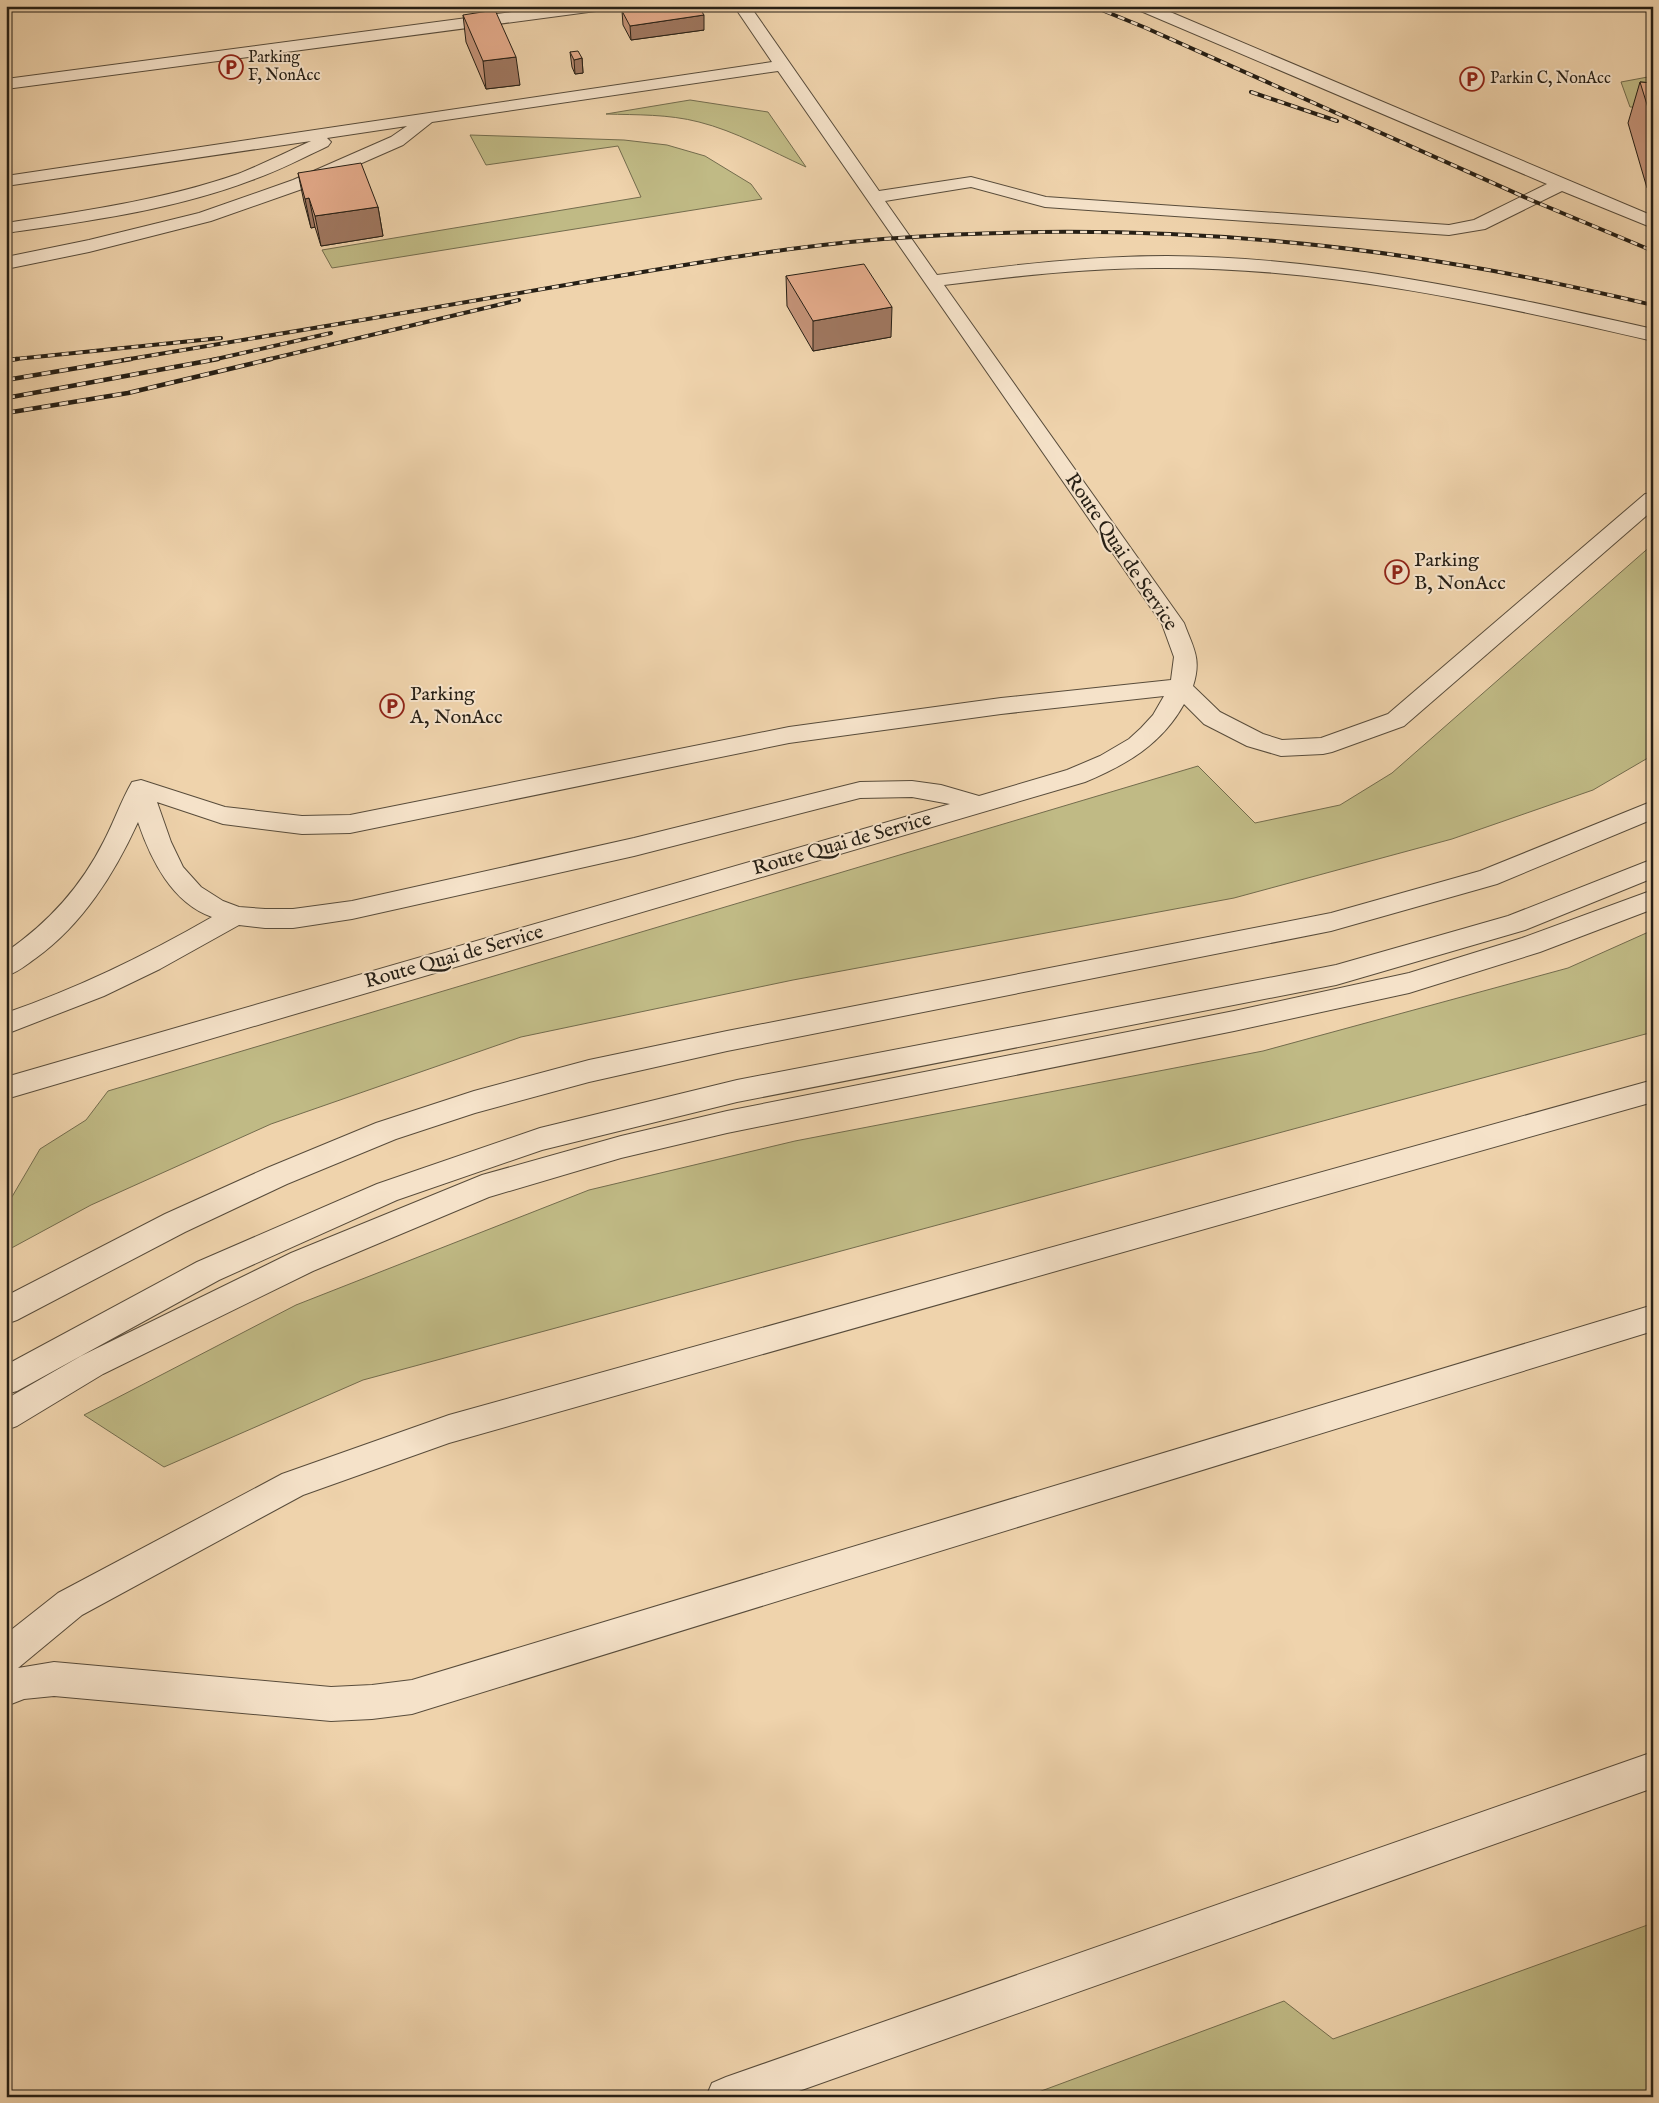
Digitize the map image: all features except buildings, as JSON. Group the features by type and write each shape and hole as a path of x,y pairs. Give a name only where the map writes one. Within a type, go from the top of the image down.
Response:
{"lane":[{"path":"6,84 596,6"},
{"name":"Route Quai de Service","path":"6,1088 1104,766 1143,741 1161,723 1173,702 1185,670 1185,653 1173,624 742,6"},
{"path":"1142,6 1653,223"},
{"path":"6,181 783,65"},
{"path":"6,263 89,246 205,217 299,184 397,141 429,118"},
{"path":"6,228 150,204 218,185 276,164 343,131"},
{"path":"874,197 971,182 1046,202 1449,230 1479,225 1561,184"},
{"path":"932,281 1036,268 1100,263 1169,262 1235,265 1320,273 1404,284 1526,306 1653,335"},
{"path":"141,788 223,816 302,825 350,824 789,735 1001,706 1180,686 1212,718 1255,740 1281,748 1322,746 1396,720 1653,499"},
{"path":"141,788 158,843 179,880 207,904 234,916 256,919 309,918 352,910 634,847 860,790 912,789 941,793 978,804"},
{"path":"6,966 47,935 76,907 97,880 141,788"},
{"path":"6,1311 175,1222 277,1176 386,1131 474,1102 589,1071 727,1041 1331,922 1488,878 1653,808"},
{"path":"6,1381 208,1271 387,1192 540,1139 737,1091 1336,975 1516,923 1653,868"},
{"path":"6,1416 92,1365 302,1262 482,1187 621,1147 726,1122 1234,1021 1409,983 1531,944 1653,899"},
{"path":"6,1024 52,1008 122,977 196,939 234,916"},
{"path":"6,1656 70,1604 293,1484 449,1429 1653,1091"},
{"path":"6,1688 24,1682 54,1679 331,1704 372,1702 412,1697 1653,1318"},
{"path":"726,2097 1653,1770"}],"shaded area":[{"path":"1653,76 1653,108 1630,107 1621,82"},
{"path":"690,100 768,112 806,167 739,136 699,122 664,116 606,114"},
{"path":"470,135 624,140 667,145 705,156 751,184 762,199 332,268 322,250 641,197 618,146 486,165"},
{"path":"1653,544 1653,755 1593,790 1452,839 1234,898 793,980 521,1037 271,1124 91,1205 6,1251 6,1207 40,1149 86,1120 108,1091 1198,766 1255,823 1340,805 1392,773"},
{"path":"1653,930 1653,1032 363,1380 164,1467 84,1415 296,1305 589,1190 795,1141 1263,1051 1568,968"},
{"path":"1653,1923 1653,2097 1025,2097 1284,2001 1333,2039"}],"railway":[{"path":"1092,6 1146,28 1531,200 1653,251"},
{"path":"1251,92 1337,121"},
{"path":"124,360 721,259 883,239 1030,232 1178,235 1252,239 1325,246 1398,255 1494,271 1562,284 1653,305"},
{"path":"266,360 519,300"},
{"path":"212,360 331,333"},
{"path":"17,359 6,360 221,338"},
{"path":"6,380 131,359"},
{"path":"6,398 218,359"},
{"path":"6,413 128,393 271,359"}],"place":[{"name":"Parking F, NonAcc","path":"231,67"},
{"name":"Parkin C, NonAcc","path":"1472,79"},
{"name":"Parking B, NonAcc","path":"1397,572"},
{"name":"Parking A, NonAcc","path":"392,706"}]}
